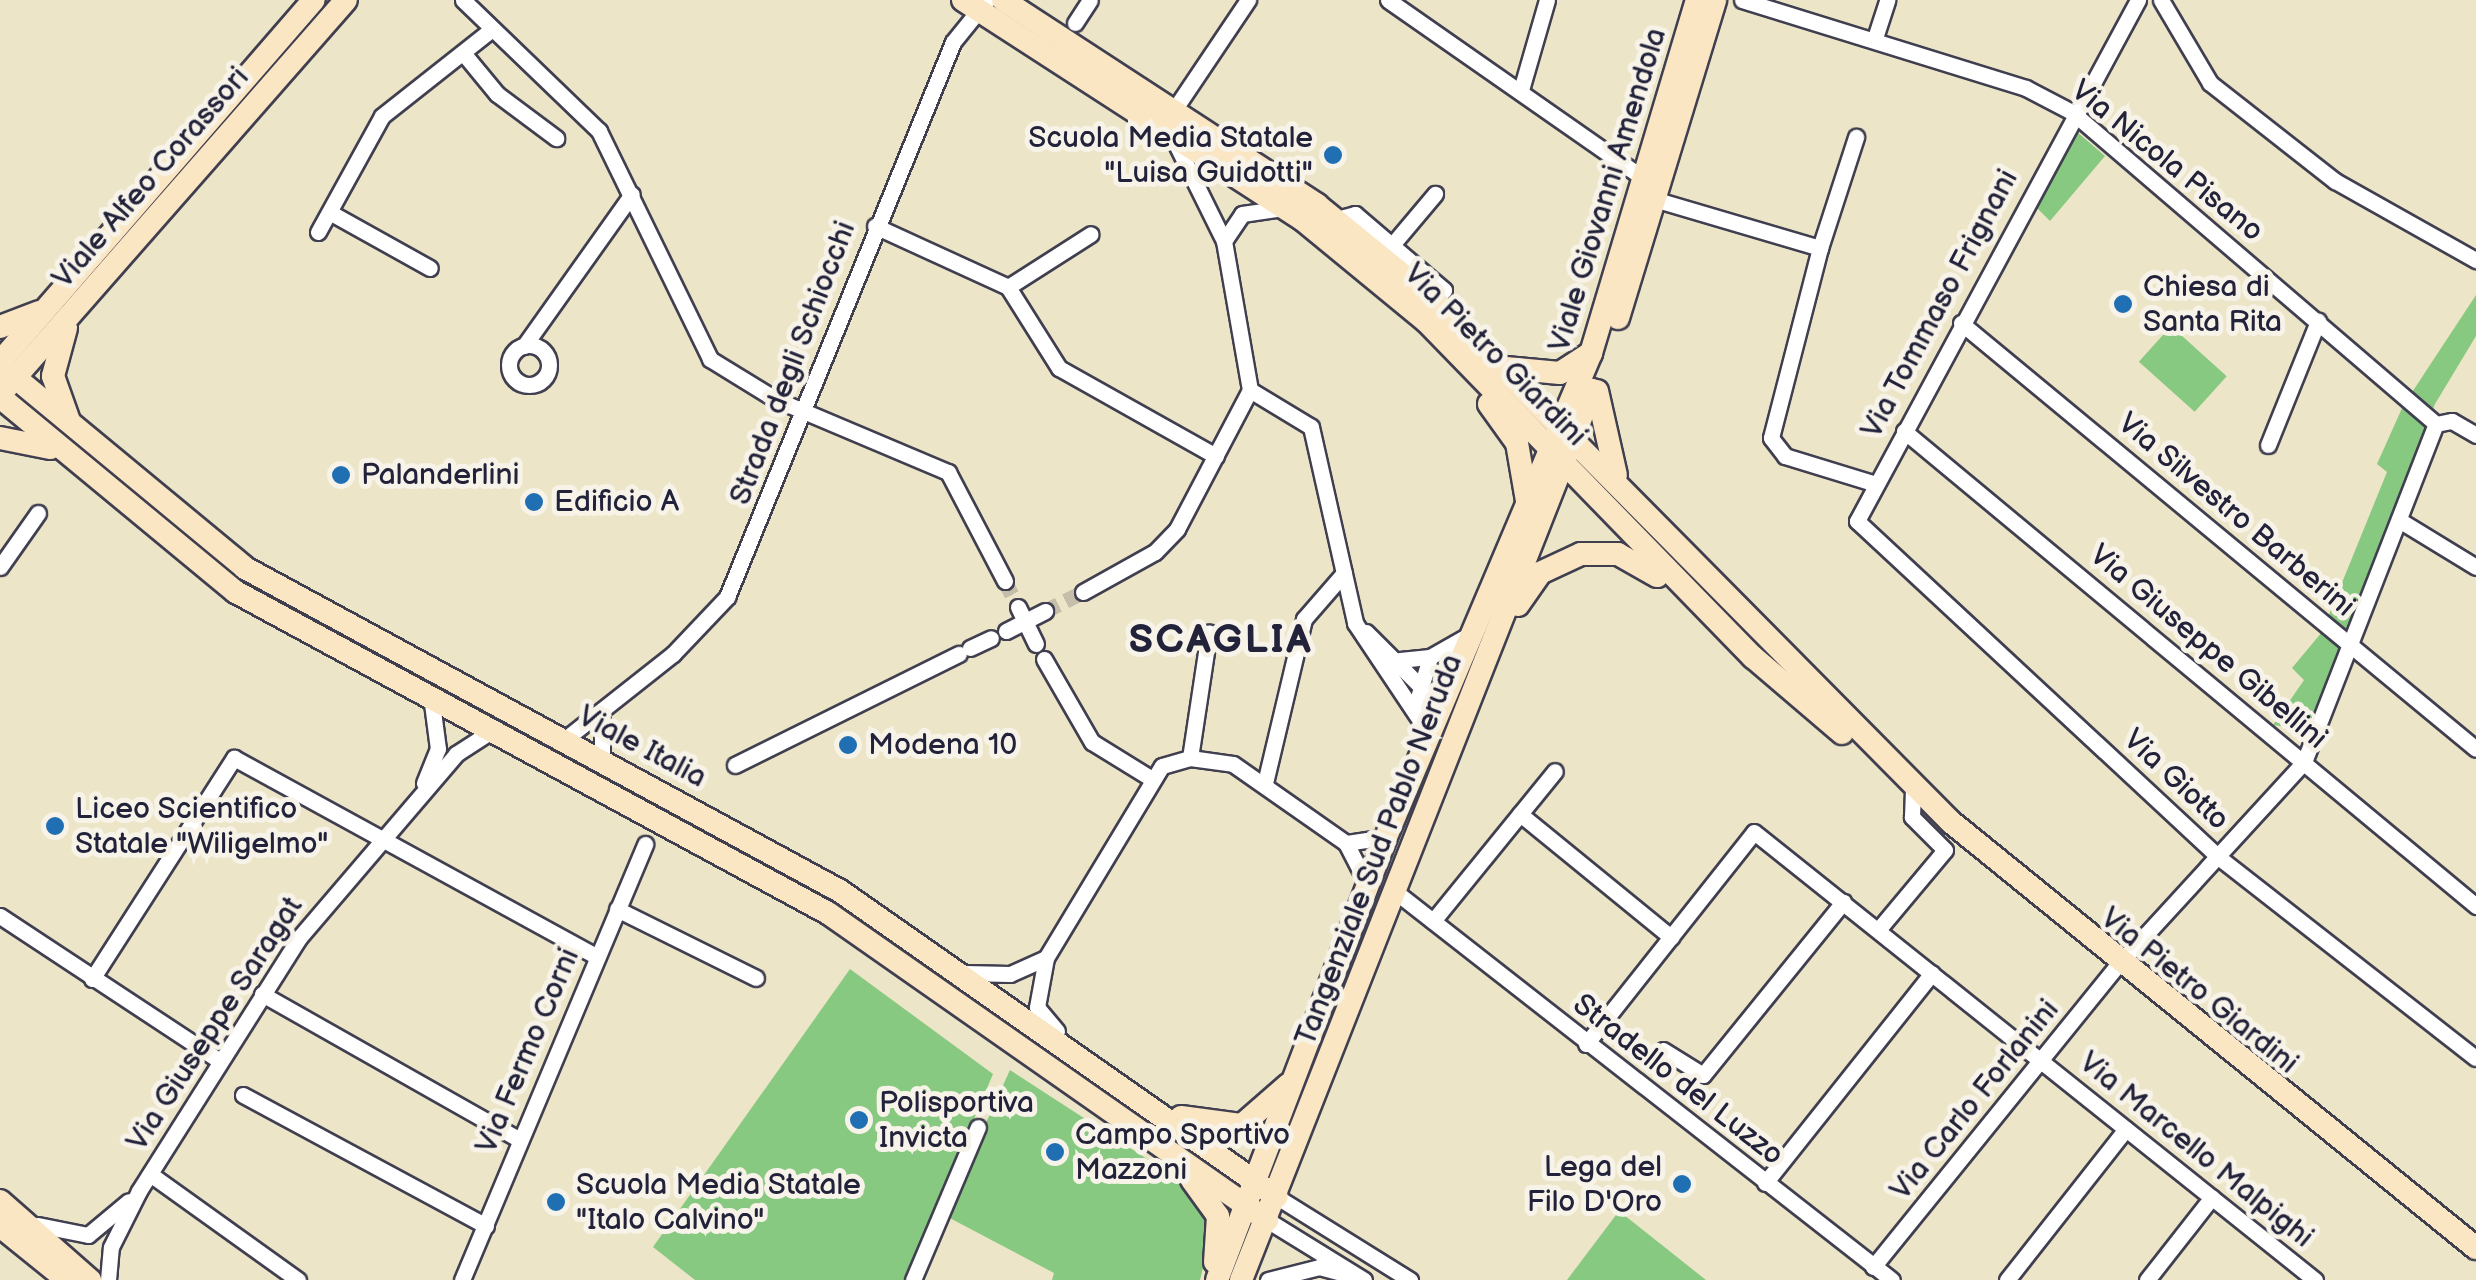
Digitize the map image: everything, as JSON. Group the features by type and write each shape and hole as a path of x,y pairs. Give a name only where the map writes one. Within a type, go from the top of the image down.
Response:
{"main road":[{"name":"Viale Alfeo Corassori","path":"3,379 51,306 314,0"},
{"name":"Viale Alfeo Corassori","path":"3,379 84,300 346,0"},
{"name":"Via Pietro Giardini","path":"1004,0 1285,208 1435,304 1558,458 1753,657 1894,770 2118,966 2476,1248"},
{"name":"Viale Giovanni Amendola","path":"1595,361 1697,0"},
{"name":"Viale Giovanni Amendola","path":"1567,435 1657,200 1715,0"},
{"name":"Via Pietro Giardini","path":"976,3 1332,220 1435,304 1506,368 1691,567 1894,770"},
{"path":"76,433 53,376 84,300"},
{"path":"1435,304 1517,442 1527,511"},
{"path":"0,327 51,306"},
{"path":"1506,368 1560,373 1595,361 1596,417 1611,469 1691,567"},
{"name":"Viale Italia","path":"3,379 245,568 840,891 1268,1191"},
{"name":"Viale Italia","path":"3,379 58,450 236,592 828,913 1085,1093"},
{"name":"Tangenziale Sud Pablo Neruda","path":"1217,1280 1258,1214 1397,893 1567,435"},
{"path":"0,438 58,450"},
{"name":"Tangenziale Sud Pablo Neruda","path":"1268,1191 1306,1060 1368,896 1386,836 1527,511 1558,458"},
{"path":"1469,696 1490,681 1530,583 1581,554 1644,562 1753,657"},
{"path":"1412,850 1448,725 1442,708"},
{"path":"1134,1095 1200,1126 1230,1128 1272,1106 1306,1060"},
{"path":"1085,1093 1258,1214"},
{"path":"1085,1093 1209,1194 1220,1236 1209,1280"},
{"path":"1,1210 67,1280"},
{"path":"1,1210 90,1280"},
{"name":"Tangenziale Sud Pablo Neruda","path":"1242,1280 1258,1214"}],"street":[{"path":"464,0 599,131 632,194 698,345 801,411 948,472 1005,581"},
{"path":"1075,23 1090,0"},
{"path":"1084,592 1166,542 1250,390 1224,241 1170,120 1248,0"},
{"path":"1388,0 1645,178"},
{"path":"1520,90 1547,0"},
{"name":"Via Nicola Pisano","path":"1742,0 1875,38 2072,112 2436,424"},
{"path":"1875,38 1887,0"},
{"name":"Via Tommaso Frignani","path":"1856,521 2072,112 2138,0"},
{"path":"2161,0 2210,83 2335,182 2476,260"},
{"name":"Strada degli Schiocchi","path":"564,740 604,711 727,597 952,42 976,3"},
{"path":"318,232 382,116 491,30"},
{"path":"464,54 496,94 556,138"},
{"path":"1856,137 1820,248 1771,438 1785,456 1876,484"},
{"path":"524,346 632,194"},
{"path":"1392,245 1435,194"},
{"path":"1657,200 1820,248"},
{"path":"1224,241 1242,214 1285,208"},
{"path":"331,213 430,268"},
{"path":"1332,220 1355,214 1392,245 1435,304"},
{"path":"875,226 1008,287 1058,368 1216,456"},
{"path":"1008,287 1091,234"},
{"path":"2268,445 2318,321"},
{"name":"Via Silvestro Barberini","path":"1961,323 2476,749"},
{"path":"1250,390 1311,427 1355,624 1418,716"},
{"path":"2304,762 2436,424 2452,421 2476,435"},
{"name":"Via Giuseppe Gibellini","path":"1904,431 2476,906"},
{"path":"0,567 38,513"},
{"path":"2399,520 2476,567"},
{"name":"Via Giotto","path":"1856,521 2218,856 2476,1058"},
{"path":"1265,783 1304,620 1344,573"},
{"path":"734,766 999,634 1022,614 1045,611"},
{"path":"1022,614 1092,742 1147,776"},
{"path":"1355,624 1400,660 1442,708"},
{"path":"1400,660 1430,657 1476,631"},
{"path":"1190,758 1209,632"},
{"path":"1423,751 1419,684 1430,657"},
{"name":"Via Giuseppe Saragat","path":"418,798 438,749 431,696"},
{"path":"602,760 604,711"},
{"name":"Via Giuseppe Saragat","path":"108,1280 111,1247 139,1191 262,994 311,924 386,843 418,798 471,739 494,730"},
{"path":"92,979 234,758 597,957"},
{"path":"1098,1071 1041,1018 1046,958 1147,776 1190,758 1233,764 1346,843 1368,896"},
{"name":"Via Carlo Forlanini","path":"1874,1266 2118,966 2304,762"},
{"path":"1432,920 1555,771"},
{"path":"1878,930 1945,850 1912,817 1913,787"},
{"path":"1520,814 1671,937 1586,1044"},
{"name":"Via Marcello Malpighi","path":"1671,937 1754,832 2314,1280"},
{"path":"1346,843 1386,836"},
{"name":"Via Fermo Corni","path":"462,1280 645,844"},
{"name":"Stradello del Luzzo","path":"1397,893 1892,1280"},
{"path":"1663,1050 1703,1075 1843,902"},
{"path":"618,908 756,978"},
{"path":"0,916 220,1061"},
{"path":"956,972 1010,974 1046,958"},
{"path":"1765,1183 1932,973"},
{"path":"262,994 520,1140"},
{"path":"243,1095 486,1226"},
{"path":"914,1280 978,1126"},
{"path":"2007,1280 2126,1129"},
{"path":"150,1174 298,1280"},
{"name":"Via Giuseppe Saragat","path":"1,1210 74,1237 98,1230 139,1191"},
{"path":"1268,1191 1410,1280"},
{"path":"2146,1280 2212,1197"},
{"path":"1258,1214 1362,1279"},
{"path":"2285,1280 2296,1265"},
{"path":"1268,1280 1319,1267 1362,1279"}],"green space":[{"path":"2076,131 2105,156 2050,221 2035,206"},
{"path":"2476,295 2476,336 2435,404 2307,730 2273,725 2304,680 2292,668 2322,632 2387,472 2377,464 2403,406"},
{"path":"2171,326 2227,376 2195,412 2139,362"},
{"name":"Polisportiva Invicta","path":"850,969 993,1074 906,1280 695,1280 653,1247"},
{"name":"Campo Sportivo Mazzoni","path":"1010,1070 1181,1181 1213,1227 1200,1280 1052,1280 1054,1273 944,1215"},
{"path":"1619,1211 1706,1280 1567,1280"}],"tunnel":[{"path":"1005,581 1018,607"},
{"path":"1045,611 1083,592"}],"place":[{"name":"Scuola Media Statale \"Luisa Guidotti\"","path":"1333,155"},
{"name":"Chiesa di Santa Rita","path":"2123,304"},
{"name":"Palanderlini","path":"341,475"},
{"name":"Edificio A","path":"534,502"},
{"name":"Modena 10","path":"848,745"},
{"name":"Liceo Scientifico Statale \"Wiligelmo\"","path":"55,826"},
{"name":"Polisportiva Invicta","path":"859,1120"},
{"name":"Campo Sportivo Mazzoni","path":"1055,1152"},
{"name":"Lega del Filo D'Oro","path":"1682,1184"},
{"name":"Scuola Media Statale \"Italo Calvino\"","path":"556,1202"}],"district":[{"name":"SCAGLIA","path":"1221,640"}]}
